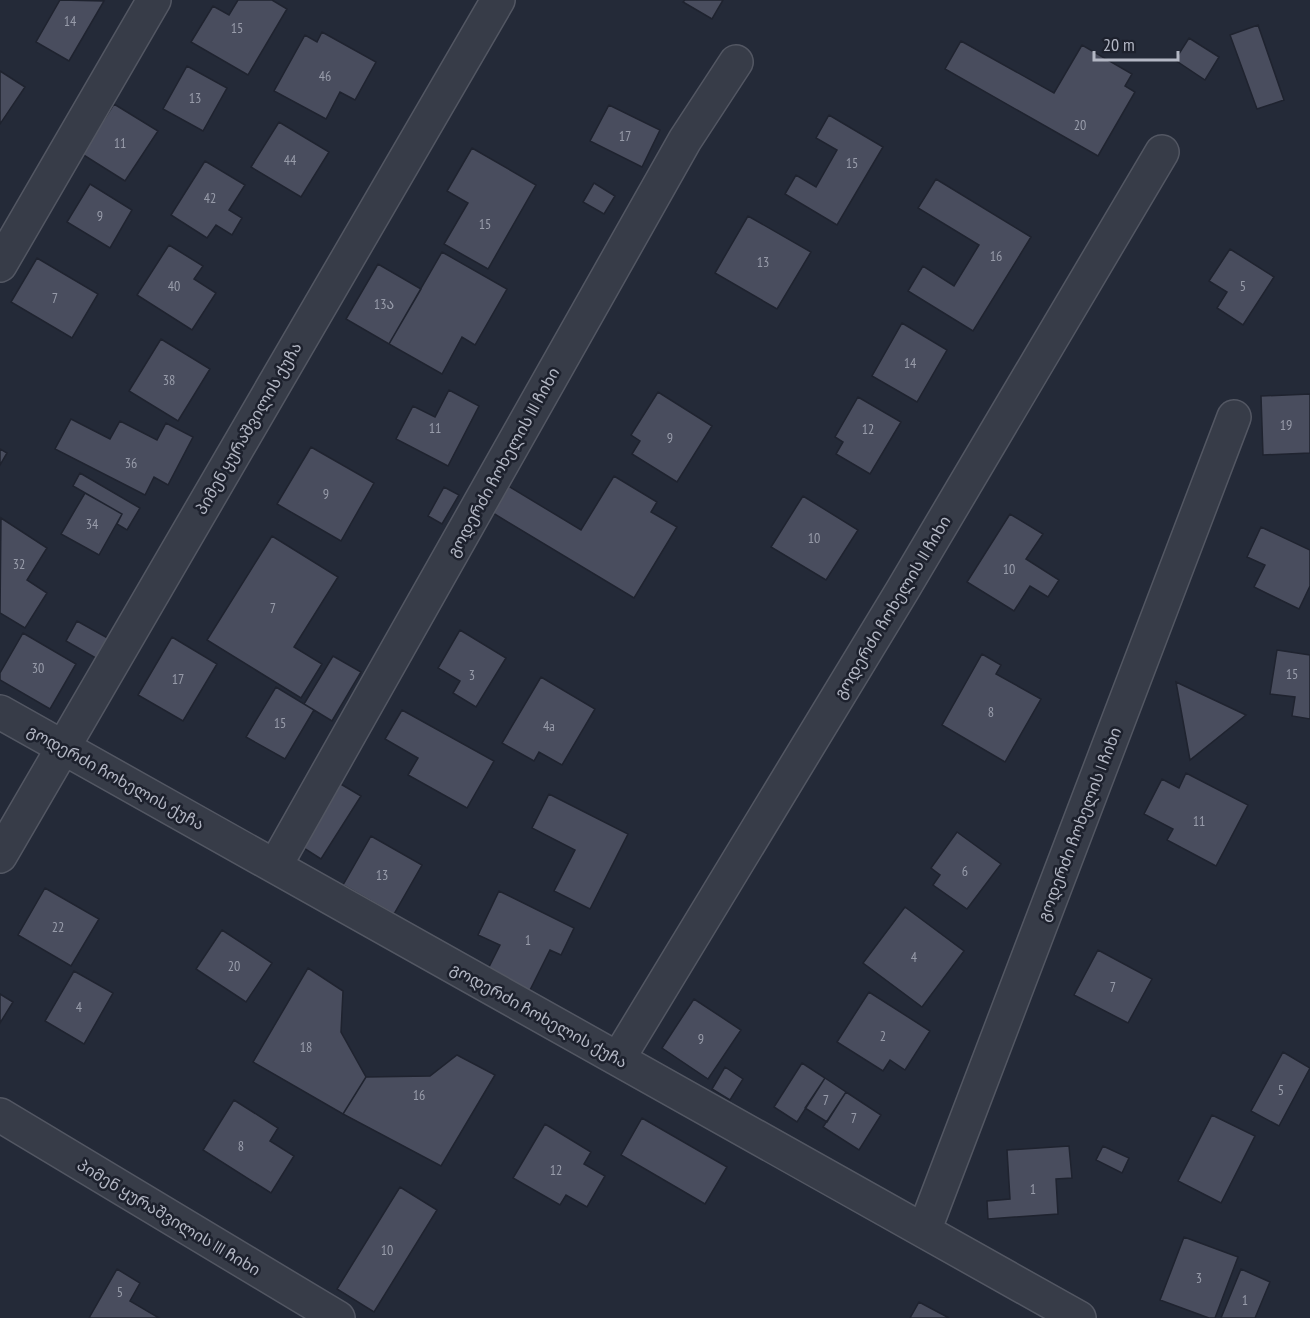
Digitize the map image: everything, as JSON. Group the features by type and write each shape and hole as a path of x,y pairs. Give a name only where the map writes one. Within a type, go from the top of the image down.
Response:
{"street":[{"path":"0,264 154,0"},
{"name":"პიმენ ყურაშვილის ქუჩა","path":"0,856 498,0"},
{"name":"გოდერძი ჩოხელის III ჩიხი","path":"275,866 685,140 736,62"},
{"name":"გოდერძი ჩოხელის II ჩიხი","path":"618,1059 902,591 1162,152"},
{"name":"გოდერძი ჩოხელის I ჩიხი","path":"924,1231 1234,417"},
{"name":"გოდერძი ჩოხელის ქუჩა","path":"0,712 1079,1318"},
{"name":"პიმენ ყურაშვილის III ჩიხი","path":"0,1115 338,1318"}],"building":[{"path":"60,0 104,1 69,61 36,42"},
{"path":"238,0 272,0 287,9 248,75 191,42 213,6 229,15"},
{"path":"685,0 723,0 712,19 683,2"},
{"path":"1258,25 1284,100 1257,109 1230,35"},
{"path":"322,32 376,62 355,100 340,92 326,119 274,91 305,35 317,42"},
{"path":"1189,38 1219,57 1205,80 1175,60"},
{"path":"961,41 1054,93 1082,45 1132,74 1125,86 1135,92 1098,156 945,69"},
{"path":"187,66 227,88 203,131 163,109"},
{"path":"0,71 25,87 0,124"},
{"path":"114,104 158,131 125,181 82,154"},
{"path":"609,105 660,130 642,167 590,141"},
{"path":"829,115 883,147 837,225 785,194 796,175 816,187 837,150 816,138"},
{"path":"279,122 329,152 301,197 251,167"},
{"path":"472,148 536,185 488,269 444,244 468,203 447,191"},
{"path":"205,161 245,185 229,210 242,218 232,235 216,225 207,238 171,215"},
{"path":"936,179 1031,237 973,331 908,291 923,266 954,286 979,245 918,208"},
{"path":"594,183 615,196 604,214 583,202"},
{"path":"90,184 132,210 110,248 67,222"},
{"path":"748,216 811,252 777,309 715,273"},
{"path":"169,245 203,266 194,279 216,293 192,330 137,295"},
{"path":"1230,249 1274,277 1243,325 1217,308 1227,292 1209,281"},
{"path":"442,252 507,289 475,345 462,337 442,374 389,344"},
{"path":"37,258 98,294 72,338 11,302"},
{"path":"378,264 421,289 389,344 346,319"},
{"path":"902,323 947,350 917,402 872,376"},
{"path":"161,339 210,369 178,421 129,391"},
{"path":"449,390 479,406 448,466 396,439 413,406 435,417"},
{"path":"658,392 712,426 677,482 632,454 640,441 631,435"},
{"path":"1310,394 1310,453 1263,455 1261,396"},
{"path":"858,397 901,422 870,474 836,454 843,442 835,437"},
{"path":"71,419 110,439 120,421 157,440 166,423 193,437 168,485 154,477 145,495 55,449"},
{"path":"311,447 374,483 341,541 277,504"},
{"path":"0,449 7,453 0,465"},
{"path":"80,473 140,508 127,530 117,524 122,514 73,486"},
{"path":"614,476 657,502 651,512 677,527 634,598 488,510 505,484 581,530"},
{"path":"444,487 459,495 442,524 428,516"},
{"path":"85,493 122,514 99,555 61,534"},
{"path":"803,496 858,530 826,580 771,547"},
{"path":"1010,514 1043,534 1026,559 1059,580 1048,597 1030,586 1014,611 967,582"},
{"path":"1,518 47,548 27,580 47,593 25,628 0,613"},
{"path":"1261,527 1310,550 1310,586 1299,609 1254,587 1265,565 1247,557"},
{"path":"272,536 338,577 294,647 322,664 301,698 207,640"},
{"path":"77,621 113,641 101,661 66,641"},
{"path":"460,630 506,658 476,707 453,693 460,681 438,668"},
{"path":"23,633 76,664 50,709 0,680 0,673"},
{"path":"172,637 217,664 183,721 138,695"},
{"path":"1277,650 1310,655 1310,719 1292,716 1295,697 1270,694"},
{"path":"982,654 1001,665 996,674 1041,699 1005,762 942,725"},
{"path":"333,656 361,672 332,721 304,704"},
{"path":"541,677 595,709 562,765 539,752 534,761 502,743"},
{"path":"1176,682 1246,715 1190,760"},
{"path":"276,687 314,710 285,759 246,737"},
{"path":"402,710 494,761 467,808 408,775 418,758 385,739"},
{"path":"1186,773 1248,805 1216,866 1167,840 1173,829 1144,814 1162,779 1179,788"},
{"path":"339,783 361,796 321,859 299,845"},
{"path":"549,794 628,834 590,909 554,891 575,850 532,828"},
{"path":"957,832 1001,864 967,909 933,885 940,875 931,868"},
{"path":"371,836 422,865 394,914 343,885"},
{"path":"45,888 99,919 71,966 18,935"},
{"path":"499,891 574,928 561,955 550,950 528,994 486,973 500,945 478,935"},
{"path":"905,907 964,951 922,1007 863,963"},
{"path":"222,930 272,963 246,1002 196,969"},
{"path":"1098,950 1152,979 1128,1023 1074,995"},
{"path":"308,968 343,991 341,1032 366,1077 343,1114 253,1062"},
{"path":"74,971 113,993 84,1044 45,1021"},
{"path":"869,992 930,1031 905,1070 890,1060 883,1071 837,1042"},
{"path":"0,994 13,1002 0,1023"},
{"path":"694,999 741,1030 708,1079 662,1048"},
{"path":"1283,1052 1310,1068 1279,1126 1251,1111"},
{"path":"457,1055 495,1075 441,1166 343,1114 366,1077 430,1076"},
{"path":"802,1063 825,1078 797,1122 774,1107"},
{"path":"725,1067 743,1079 730,1100 712,1089"},
{"path":"825,1078 846,1092 827,1122 805,1108"},
{"path":"846,1092 881,1115 859,1150 823,1127"},
{"path":"234,1100 278,1128 270,1141 294,1156 271,1193 203,1150"},
{"path":"1212,1115 1255,1136 1221,1203 1178,1181"},
{"path":"642,1118 727,1167 705,1204 621,1155"},
{"path":"545,1124 591,1152 584,1164 605,1176 587,1207 566,1195 560,1205 513,1178"},
{"path":"1069,1146 1072,1178 1056,1179 1058,1214 988,1219 987,1201 1010,1199 1007,1150"},
{"path":"1103,1146 1129,1158 1122,1173 1096,1160"},
{"path":"400,1187 437,1210 374,1312 337,1289"},
{"path":"1184,1237 1238,1257 1215,1318 1209,1318 1160,1300"},
{"path":"117,1269 140,1283 130,1301 159,1318 89,1318"},
{"path":"1241,1269 1270,1282 1255,1318 1221,1318"},
{"path":"919,1302 949,1318 910,1318"}]}
